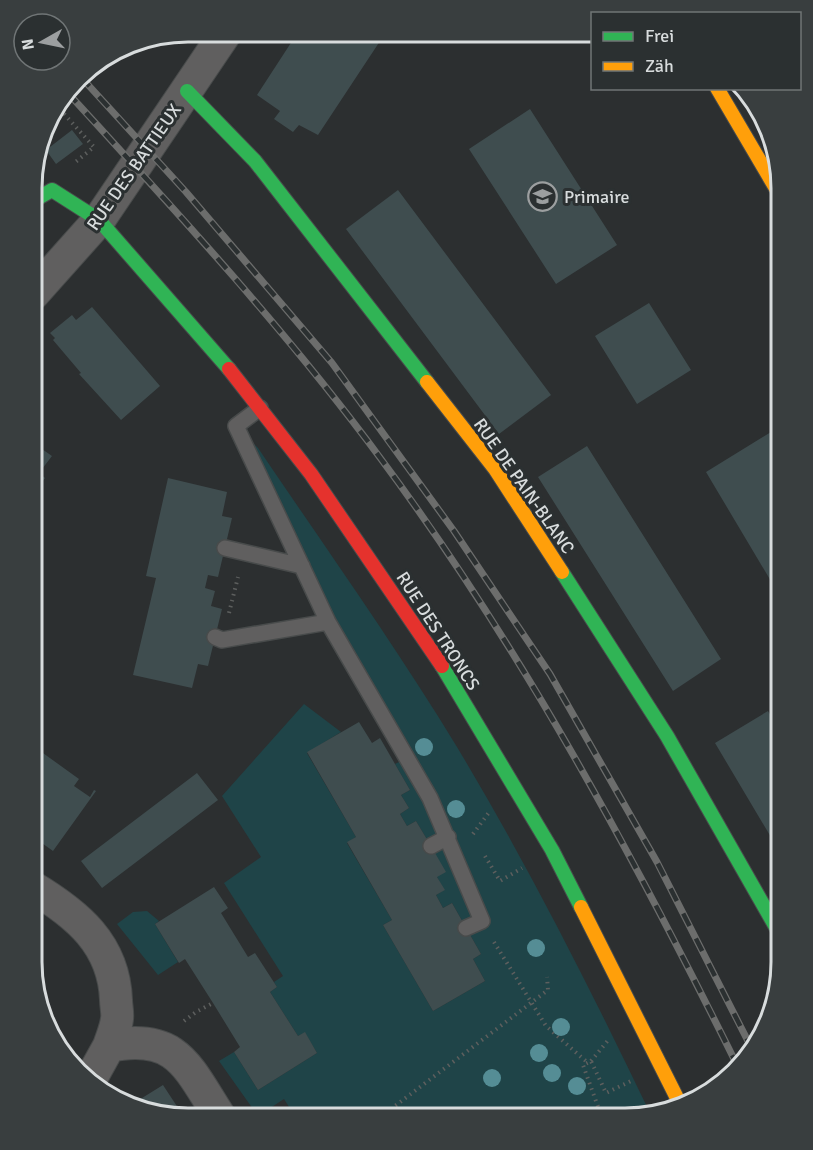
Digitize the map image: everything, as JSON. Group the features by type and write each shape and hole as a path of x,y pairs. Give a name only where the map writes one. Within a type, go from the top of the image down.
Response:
{"street":[{"name":"RUE DES BATTIEUX","path":"42,284 99,220 220,42"},
{"path":"723,90 771,178"},
{"name":"RUE DE PAIN-BLANC","path":"187,92 255,161 495,469 667,736 771,918"},
{"name":"RUE DES TRONCS","path":"42,196 52,190 99,220 216,352 325,494 444,670 552,850 677,1098"},
{"path":"42,893 90,931 106,955 116,987 117,1018 110,1046 94,1073"},
{"path":"110,1046 131,1042 161,1046 183,1061 214,1108"}],"lane":[{"path":"260,408 236,426 328,622 401,761 430,798 448,837 482,921 466,928"},
{"path":"225,548 302,566"},
{"path":"215,638 222,640 328,622"},
{"path":"431,846 448,837"}],"path":[{"path":"63,113 94,147 71,166"},
{"path":"472,834 492,808"},
{"path":"485,856 498,878"},
{"path":"482,921 546,1026 589,1062 605,1089"},
{"path":"392,1108 548,990 547,976"},
{"path":"196,1012 213,1003"},
{"path":"598,1108 583,1065 589,1062 613,1035"}],"shaded area":[{"path":"236,426 258,448 384,634 457,747 558,927 647,1106 290,1108 284,1099 270,1108 252,1108 219,1061 234,1052 258,1090 317,1053 305,1033 298,1036 270,992 277,987 274,982 283,976 224,883 261,857 222,796 304,704 341,732 307,753 356,837 347,843 392,920 383,925 433,1011 485,981 473,959 481,954 452,903 443,908 436,895 444,890 437,877 431,846 416,821 407,826 400,814 409,808 401,795 410,790 395,764 407,758 328,622"},
{"path":"147,911 159,921 155,924 178,962 158,975 117,924 133,912"}],"building":[{"path":"291,42 379,42 318,135 299,125 293,132 274,119 280,111 257,95"},
{"name":"Primaire","path":"530,109 617,245 556,284 469,149"},
{"path":"72,130 83,144 56,164 47,149"},
{"path":"398,190 551,395 499,434 346,229"},
{"path":"649,303 691,370 637,404 595,336"},
{"path":"92,307 160,386 121,420 79,374 81,373 53,340 55,338 50,333 72,315 76,320"},
{"path":"771,432 771,581 706,472"},
{"path":"587,446 721,659 673,691 538,477"},
{"path":"42,449 52,456 42,469"},
{"path":"168,478 227,492 222,516 232,518 218,577 208,575 205,588 215,591 211,606 222,609 208,666 198,664 192,688 133,675 156,578 146,576"},
{"path":"768,711 771,716 771,837 715,743"},
{"path":"359,722 372,743 380,738 410,790 401,795 409,808 400,814 407,826 416,821 431,846 446,872 437,877 445,890 436,895 443,908 452,903 481,954 473,959 485,981 433,1011 383,925 392,920 347,842 356,837 307,752"},
{"path":"42,752 79,779 74,786 90,797 94,790 96,791 53,851 42,843"},
{"path":"197,773 218,800 102,888 81,861"},
{"path":"214,887 228,908 221,913 248,957 255,953 277,987 270,992 298,1036 305,1032 317,1053 258,1090 234,1052 240,1047 213,1003 185,959 179,963 155,924"},
{"path":"163,1085 178,1107 169,1107 140,1100"}],"railway":[{"path":"87,83 186,192 332,363 454,531 550,674 657,862 748,1040"},
{"path":"73,98 268,317 381,459 432,530 528,678 616,831 734,1059"}],"traffic: fast":[{"path":"187,91 255,161 427,382"},
{"path":"42,196 52,190 99,220 229,369"},
{"path":"562,572 667,736 771,918"},
{"path":"442,666 552,850 581,907"}],"traffic: slow":[{"path":"718,90 771,180"},
{"path":"427,382 495,469 562,572"},
{"path":"581,907 677,1098"}],"traffic: jam":[{"path":"229,369 311,474 442,666"}],"place":[{"name":"Primaire","path":"543,197"}]}
